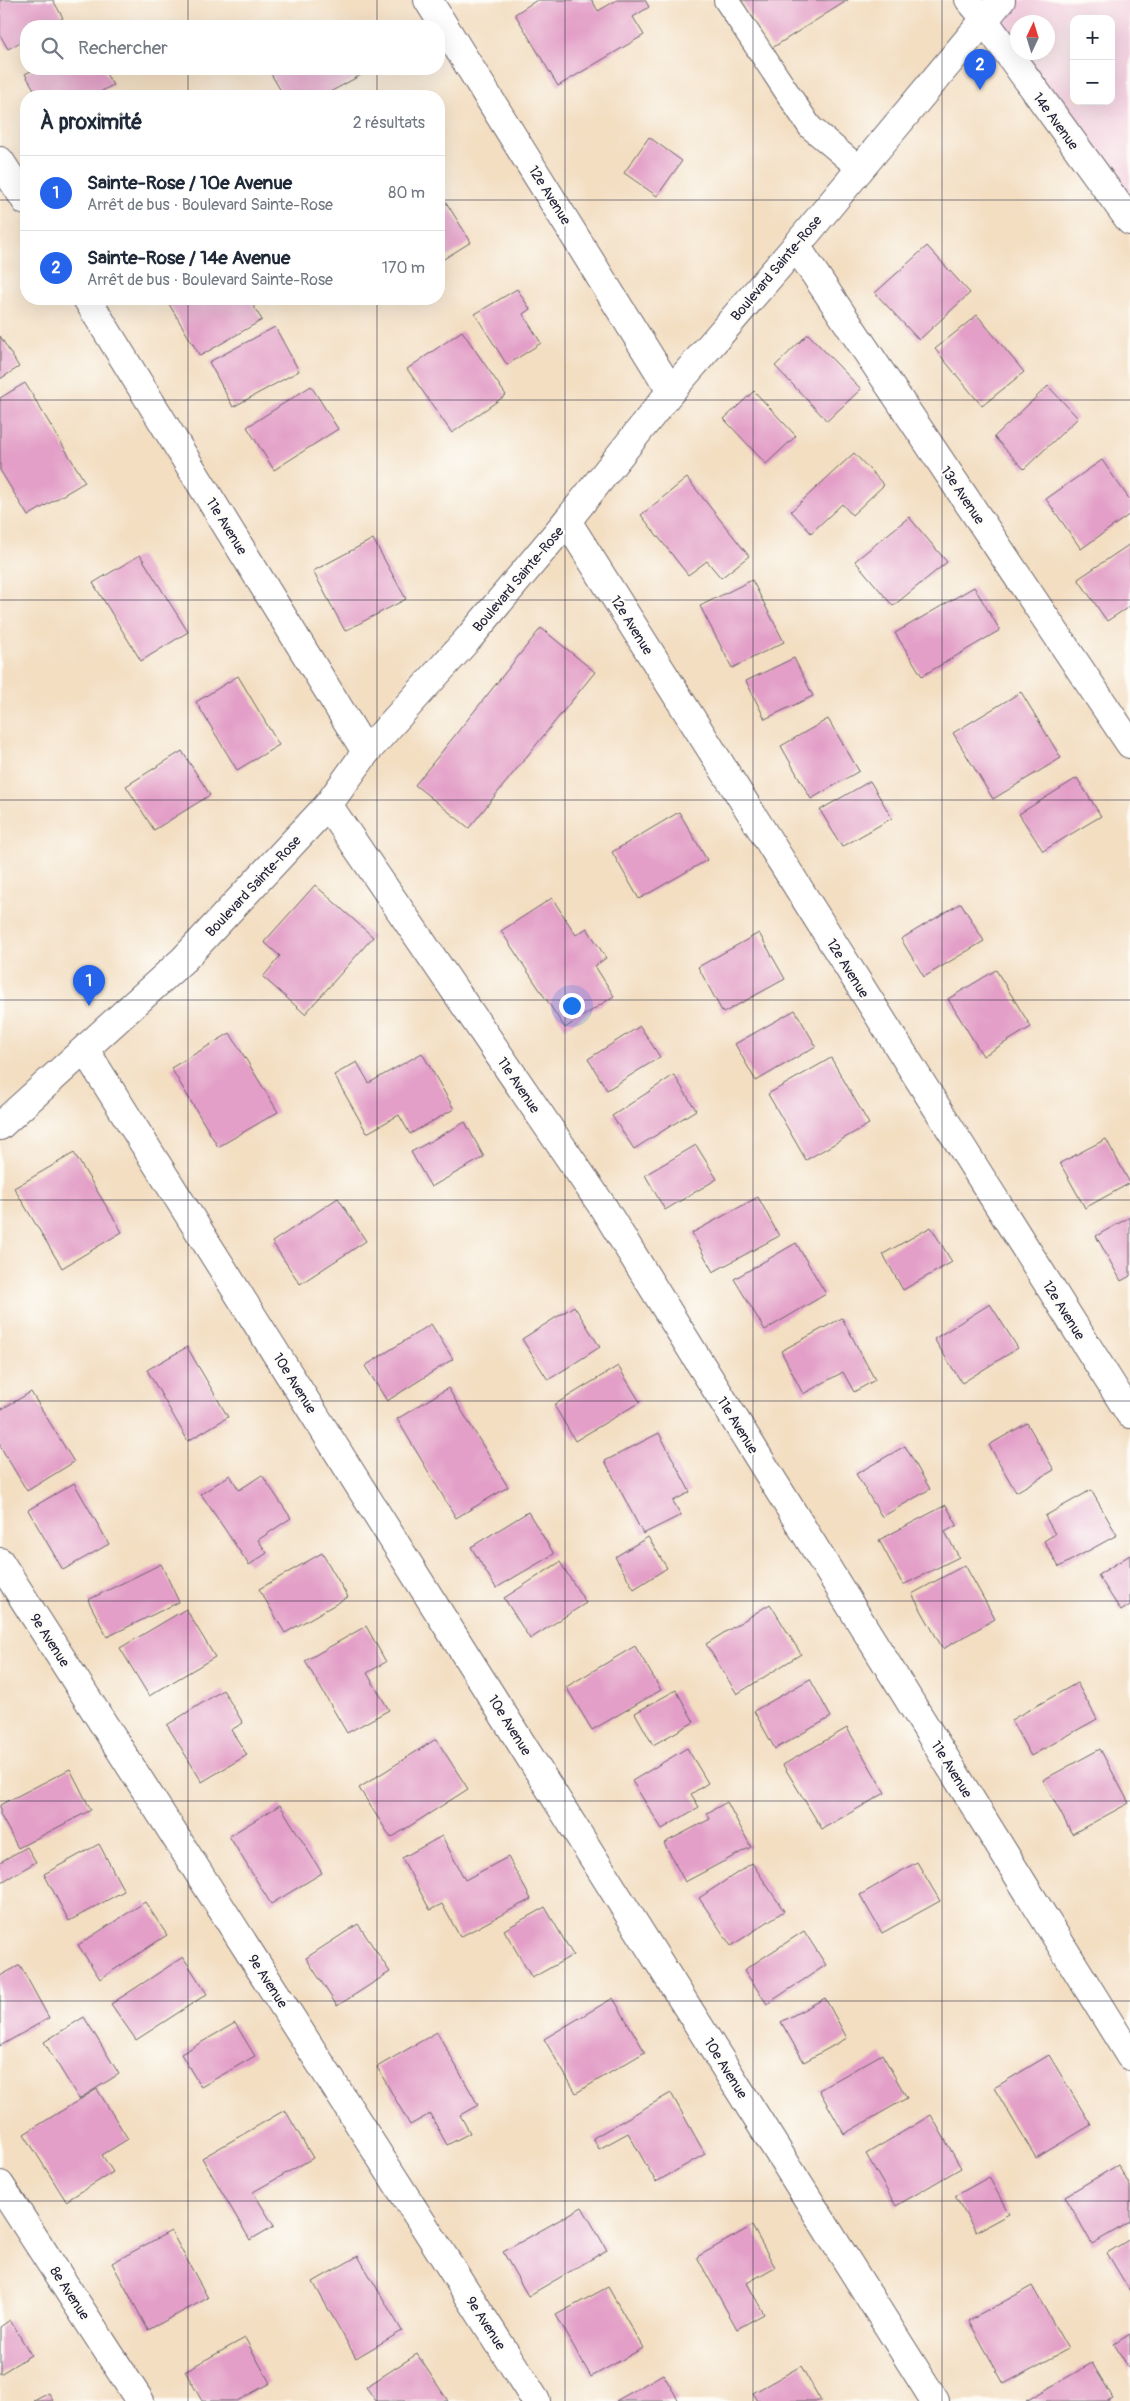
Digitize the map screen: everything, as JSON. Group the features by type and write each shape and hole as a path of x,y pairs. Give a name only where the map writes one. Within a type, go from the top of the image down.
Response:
{"street":[{"name":"12e Avenue","path":"428,0 440,20"},
{"name":"Boulevard Sainte-Rose","path":"0,1126 184,959 328,806 366,752 468,638 567,521 672,391 860,169 984,7"},
{"name":"14e Avenue","path":"984,7 1130,221"},
{"name":"12e Avenue","path":"445,27 672,391"},
{"path":"0,161 20,192"},
{"name":"13e Avenue","path":"796,246 1130,744"},
{"name":"11e Avenue","path":"91,305 366,752"},
{"name":"12e Avenue","path":"567,521 1130,1414"},
{"name":"11e Avenue","path":"328,806 603,1207 1130,2056"},
{"name":"10e Avenue","path":"85,1050 935,2401"},
{"name":"9e Avenue","path":"0,1562 536,2401"},
{"name":"8e Avenue","path":"0,2185 140,2401"}],"lane":[{"path":"726,0 810,127 860,169"}],"shaded area":[{"path":"1002,0 1130,0 1130,221 1013,60 1055,60 1055,15 1010,15 1010,56 984,20"}],"building":[{"path":"0,0 53,0 63,18 60,20 20,20 20,42 8,49 0,35"},
{"path":"537,0 592,0 598,11 617,0 645,0 649,7 633,17 644,35 558,86 515,14"},
{"path":"741,0 848,0 772,48"},
{"path":"26,75 107,75 113,85 104,90 34,90"},
{"path":"272,75 361,75 334,90 280,90"},
{"path":"649,137 682,161 657,196 624,173"},
{"path":"445,201 471,242 445,258"},
{"path":"927,246 970,293 919,340 875,293"},
{"path":"517,289 530,309 523,314 541,343 507,365 475,314"},
{"path":"170,305 253,305 262,320 200,356"},
{"path":"977,315 1024,372 982,406 935,349"},
{"path":"275,327 299,371 233,407 209,362"},
{"path":"462,331 506,395 452,433 407,369"},
{"path":"808,334 861,389 827,421 775,366"},
{"path":"0,336 19,367 0,379"},
{"path":"25,383 85,482 28,516 0,470 0,398"},
{"path":"311,386 338,429 274,470 247,427"},
{"path":"1048,386 1078,418 1024,469 994,437"},
{"path":"754,391 796,436 766,464 724,419"},
{"path":"854,453 884,485 852,515 842,504 811,533 791,511"},
{"path":"1102,460 1130,500 1130,514 1081,549 1046,499"},
{"path":"687,478 749,556 721,578 707,561 688,575 641,515"},
{"path":"909,517 947,562 893,606 855,561"},
{"path":"373,539 406,599 345,631 313,571"},
{"path":"1130,544 1130,606 1107,621 1078,579"},
{"path":"140,555 188,632 141,661 93,583"},
{"path":"752,580 784,642 732,668 700,606"},
{"path":"974,587 1000,630 922,676 895,633"},
{"path":"541,628 595,672 469,828 415,785"},
{"path":"794,658 813,696 765,719 746,681"},
{"path":"238,676 279,745 237,770 196,702"},
{"path":"1021,692 1061,758 993,799 953,733"},
{"path":"828,719 859,771 811,799 781,746"},
{"path":"182,751 210,795 154,830 126,786"},
{"path":"1077,778 1101,816 1043,851 1019,814"},
{"path":"870,781 892,818 842,847 820,810"},
{"path":"679,812 707,860 639,899 612,852"},
{"path":"315,885 373,937 305,1014 263,977 280,956 264,942"},
{"path":"552,898 576,935 587,928 606,958 595,966 614,996 565,1028 501,931"},
{"path":"961,903 984,941 924,977 901,939"},
{"path":"759,933 785,979 723,1013 698,967"},
{"path":"996,970 1031,1027 983,1056 948,999"},
{"path":"795,1010 816,1046 756,1081 735,1044"},
{"path":"640,1026 660,1057 607,1090 588,1059"},
{"path":"230,1033 278,1112 218,1147 171,1068"},
{"path":"422,1053 454,1109 410,1134 399,1115 367,1133 334,1075 357,1062 369,1083"},
{"path":"831,1058 869,1124 806,1160 768,1094"},
{"path":"674,1075 696,1110 634,1149 612,1116"},
{"path":"465,1122 484,1157 431,1187 411,1152"},
{"path":"1106,1139 1130,1183 1085,1208 1060,1163"},
{"path":"696,1145 717,1179 665,1210 645,1175"},
{"path":"74,1153 122,1232 62,1268 14,1188"},
{"path":"758,1197 779,1236 713,1272 692,1233"},
{"path":"338,1198 366,1241 300,1284 272,1242"},
{"path":"1130,1217 1130,1276 1121,1281 1096,1236"},
{"path":"931,1227 952,1262 903,1290 883,1254"},
{"path":"796,1243 826,1294 765,1330 734,1279"},
{"path":"990,1304 1018,1348 962,1383 934,1339"},
{"path":"574,1306 600,1347 548,1380 522,1339"},
{"path":"842,1318 875,1380 854,1392 843,1372 803,1394 781,1351"},
{"path":"431,1324 453,1359 387,1401 365,1366"},
{"path":"187,1347 228,1417 188,1441 147,1370"},
{"path":"618,1366 640,1402 575,1441 554,1405"},
{"path":"448,1388 508,1487 456,1518 397,1419"},
{"path":"31,1392 74,1462 27,1491 0,1446 0,1410"},
{"path":"1027,1423 1054,1470 1016,1492 989,1445"},
{"path":"659,1433 690,1492 673,1501 681,1515 643,1534 605,1461"},
{"path":"905,1446 930,1489 882,1517 856,1474"},
{"path":"230,1475 239,1490 262,1475 291,1518 258,1540 267,1553 249,1565 201,1494"},
{"path":"74,1483 109,1544 63,1570 28,1510"},
{"path":"1091,1490 1117,1535 1059,1567 1044,1541 1055,1534 1045,1516"},
{"path":"946,1505 957,1525 945,1532 959,1557 903,1585 879,1540"},
{"path":"528,1512 554,1554 496,1588 471,1547"},
{"path":"648,1537 667,1568 634,1589 615,1557"},
{"path":"322,1553 348,1597 285,1633 259,1589"},
{"path":"1130,1555 1130,1605 1121,1611 1098,1575"},
{"path":"560,1562 586,1603 530,1639 504,1598"},
{"path":"161,1564 179,1602 107,1637 88,1600"},
{"path":"965,1565 995,1619 943,1649 912,1594"},
{"path":"770,1604 801,1654 737,1694 706,1644"},
{"path":"186,1609 215,1657 149,1696 120,1648"},
{"path":"366,1626 386,1662 367,1673 389,1710 347,1733 305,1661"},
{"path":"635,1646 661,1690 592,1730 566,1687"},
{"path":"810,1679 831,1717 775,1749 754,1711"},
{"path":"1077,1683 1097,1719 1031,1756 1011,1720"},
{"path":"223,1690 243,1723 231,1730 247,1755 202,1782 167,1725"},
{"path":"676,1690 694,1722 653,1745 635,1713"},
{"path":"847,1728 885,1793 822,1829 783,1765"},
{"path":"436,1739 468,1789 391,1838 359,1788"},
{"path":"687,1748 708,1783 691,1794 699,1807 662,1829 632,1781"},
{"path":"1100,1749 1129,1803 1072,1834 1043,1780"},
{"path":"70,1769 91,1810 18,1848 0,1814 0,1805"},
{"path":"727,1802 751,1847 685,1882 664,1843 710,1819 707,1813"},
{"path":"280,1805 322,1873 271,1904 229,1836"},
{"path":"442,1836 465,1880 508,1857 531,1899 460,1937 442,1904 430,1910 402,1858"},
{"path":"99,1844 124,1891 69,1921 44,1874"},
{"path":"27,1847 36,1862 0,1883 0,1862"},
{"path":"917,1862 940,1901 882,1933 860,1895"},
{"path":"752,1863 784,1911 731,1946 699,1898"},
{"path":"145,1902 167,1935 100,1979 78,1945"},
{"path":"545,1907 573,1955 532,1978 504,1930"},
{"path":"358,1924 390,1972 337,2006 306,1958"},
{"path":"804,1931 826,1965 767,2004 744,1970"},
{"path":"183,1957 207,1994 136,2040 111,2004"},
{"path":"20,1965 49,2018 0,2046 0,1976"},
{"path":"613,1998 645,2052 576,2093 544,2039"},
{"path":"825,1998 847,2038 804,2062 781,2022"},
{"path":"84,2017 119,2074 79,2099 44,2042"},
{"path":"235,2023 255,2056 201,2087 181,2054"},
{"path":"437,2032 478,2105 460,2115 470,2133 447,2145 430,2114 410,2125 377,2067"},
{"path":"882,2054 907,2098 844,2134 819,2090"},
{"path":"1049,2055 1091,2125 1036,2158 994,2088"},
{"path":"97,2089 128,2139 102,2155 113,2172 66,2201 24,2134"},
{"path":"671,2093 705,2154 656,2182 628,2133 599,2149 593,2138"},
{"path":"285,2110 313,2158 253,2192 274,2226 250,2240 202,2158"},
{"path":"931,2115 961,2168 896,2206 866,2154"},
{"path":"1118,2165 1130,2186 1130,2222 1092,2244 1065,2196"},
{"path":"989,2177 1009,2214 976,2232 955,2196"},
{"path":"582,2207 607,2250 528,2296 503,2252"},
{"path":"752,2226 775,2267 747,2283 764,2314 737,2329 697,2257"},
{"path":"171,2231 208,2298 148,2330 112,2263"},
{"path":"1130,2239 1130,2291 1107,2253"},
{"path":"358,2256 402,2331 356,2358 313,2282"},
{"path":"1032,2286 1068,2349 1004,2384 969,2321"},
{"path":"608,2287 643,2348 591,2377 556,2315"},
{"path":"10,2320 31,2355 0,2374 0,2327"},
{"path":"1130,2334 1130,2370 1114,2344"},
{"path":"245,2338 270,2383 237,2401 202,2401 185,2371"},
{"path":"417,2354 448,2401 376,2401 366,2387"},
{"path":"1092,2363 1113,2398 1107,2401 1026,2401"},
{"path":"801,2366 821,2401 758,2401 753,2393"},
{"path":"663,2374 679,2401 616,2401"},
{"path":"49,2393 53,2401 34,2401"}],"place":[{"name":"Sainte-Rose / 14e Avenue","path":"980,90"},
{"name":"Sainte-Rose / 10e Avenue","path":"89,1006"}]}
